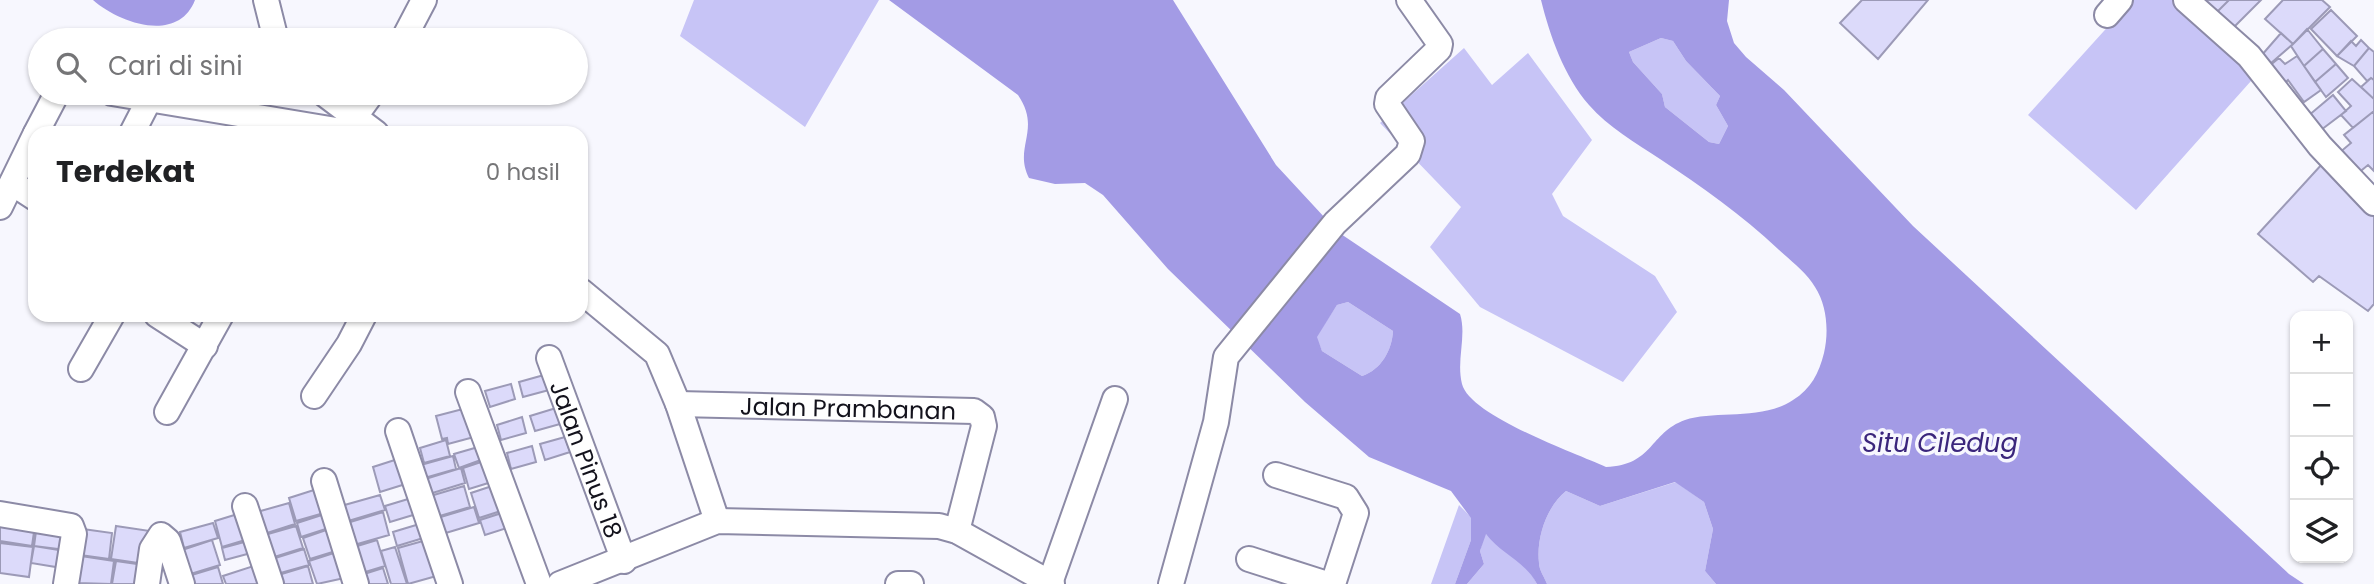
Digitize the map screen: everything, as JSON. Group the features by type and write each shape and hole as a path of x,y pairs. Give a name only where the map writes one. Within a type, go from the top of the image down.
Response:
{"street":[{"path":"266,0 273,28"},
{"path":"409,28 424,0"},
{"path":"1171,584 1216,422 1222,370 1232,348 1335,223 1408,153 1412,146 1412,141 1387,104 1388,98 1439,49 1440,44 1409,0"},
{"path":"2186,0 2249,56 2320,146 2374,203"},
{"path":"39,126 51,105"},
{"path":"136,126 146,105"},
{"path":"166,105 232,124 257,126"},
{"path":"335,105 355,124 365,105"},
{"path":"0,207 28,149"},
{"path":"12,183 28,193"},
{"path":"588,297 656,354 678,404 718,521"},
{"path":"81,369 108,322"},
{"path":"168,322 205,346"},
{"path":"167,412 217,322"},
{"path":"314,396 360,322"},
{"name":"Jalan Pinus 18","path":"550,358 624,561"},
{"path":"468,392 539,584"},
{"path":"560,584 624,561 718,521 939,526 957,531 1051,584 1115,399"},
{"name":"Jalan Prambanan","path":"678,404 974,411 982,417 984,426 957,531"},
{"path":"398,431 450,584"},
{"path":"1276,475 1346,497 1353,504 1356,513 1333,584"},
{"path":"324,481 356,584"},
{"path":"245,506 271,584"},
{"path":"0,514 67,524 74,534 66,584"},
{"path":"147,584 152,549 161,535 168,541 182,584"},
{"path":"1249,559 1326,584"},
{"path":"898,584 911,584"}],"shaded area":[{"path":"694,0 879,0 805,127 680,36"},
{"path":"2132,0 2197,0 2259,72 2136,210 2028,115"},
{"path":"1661,38 1673,41 1686,61 1720,96 1716,105 1728,126 1719,144 1709,142 1665,107 1662,94 1633,62 1629,52"},
{"path":"1464,48 1492,85 1528,53 1592,140 1552,194 1563,216 1655,276 1677,312 1623,382 1480,307 1430,247 1461,207 1380,123"},
{"path":"1348,302 1393,331 1390,345 1380,364 1362,376 1322,351 1316,337 1337,305"},
{"path":"1676,482 1704,502 1713,529 1705,571 1716,584 1547,584 1539,566 1541,533 1553,505 1566,491 1600,506"},
{"path":"1459,505 1471,517 1471,540 1455,584 1431,584"},
{"path":"1485,533 1530,571 1537,584 1467,584 1484,564 1480,551"}],"water":[{"path":"93,0 195,0 187,14 176,22 147,25 118,16"},
{"name":"Situ Ciledug","path":"889,0 1173,0 1276,165 1338,232 1460,314 1460,375 1469,396 1503,421 1549,443 1606,467 1622,465 1643,455 1664,433 1685,420 1767,411 1799,396 1817,374 1822,360 1826,345 1826,319 1819,294 1798,267 1736,213 1613,128 1589,105 1572,81 1559,55 1541,0 1729,0 1727,21 1734,43 1746,57 1784,90 1913,226 2289,574 2304,584 1716,584 1705,571 1713,529 1704,502 1675,482 1600,506 1566,491 1553,505 1541,533 1539,566 1547,584 1537,584 1526,569 1486,534 1480,551 1484,564 1467,584 1455,584 1471,540 1471,518 1451,491 1369,457 1305,402 1168,269 1103,195 1085,183 1055,184 1029,178 1024,157 1028,118 1018,95","holes":["1661,38 1673,41 1686,61 1720,96 1716,105 1728,126 1719,144 1709,142 1665,107 1662,94 1633,62 1629,52","1348,302 1393,331 1390,345 1380,364 1362,376 1322,351 1317,337 1337,305"]}],"building":[{"path":"1862,0 1928,0 1878,59 1840,23"},
{"path":"2204,0 2229,0 2215,14"},
{"path":"2229,0 2261,0 2231,30 2215,14"},
{"path":"2283,0 2322,0 2330,7 2293,44 2265,19"},
{"path":"2331,10 2357,36 2337,56 2311,29"},
{"path":"2307,29 2323,49 2304,66 2291,46"},
{"path":"2281,33 2293,44 2270,64 2261,56"},
{"path":"2361,40 2369,48 2354,66 2337,56 2351,41 2356,46"},
{"path":"2369,48 2374,52 2374,80 2371,78 2367,81 2354,66"},
{"path":"2323,49 2336,64 2315,82 2304,66"},
{"path":"2297,56 2321,90 2304,102 2288,80 2283,85 2268,67 2279,58 2285,64"},
{"path":"2336,64 2348,78 2326,97 2315,82"},
{"path":"2371,78 2374,80 2374,99 2361,87"},
{"path":"2352,79 2374,99 2374,111 2353,128 2341,115 2351,106 2338,92"},
{"path":"2333,95 2346,111 2321,130 2308,116"},
{"path":"2374,111 2374,171 2368,165 2357,174 2339,153 2351,143 2344,135"},
{"path":"2323,163 2374,212 2374,304 2368,311 2319,276 2313,282 2258,234"},
{"path":"544,375 549,390 523,397 519,382"},
{"path":"511,384 515,399 490,407 485,391"},
{"path":"556,408 560,424 535,431 530,416"},
{"path":"467,410 474,437 448,444 447,438 442,439 436,416"},
{"path":"522,417 526,433 501,440 497,425"},
{"path":"565,437 570,452 545,460 540,444"},
{"path":"446,440 450,456 424,463 420,448"},
{"path":"485,445 489,457 459,468 454,454"},
{"path":"532,446 536,462 511,469 507,453"},
{"path":"453,456 456,469 421,479 417,466"},
{"path":"404,457 412,482 380,492 373,467"},
{"path":"490,459 498,480 469,489 463,468"},
{"path":"461,468 465,483 426,495 422,480"},
{"path":"498,484 507,509 479,518 471,493"},
{"path":"464,486 470,507 433,518 427,497"},
{"path":"317,489 324,513 296,521 289,498"},
{"path":"380,495 385,510 345,522 341,506"},
{"path":"418,496 423,512 390,522 385,506"},
{"path":"289,503 295,524 264,534 257,512"},
{"path":"474,507 479,523 439,535 434,519"},
{"path":"508,511 513,526 485,535 480,520"},
{"path":"244,512 252,538 222,547 215,521"},
{"path":"331,512 335,526 301,537 297,523"},
{"path":"383,512 389,535 354,545 347,523"},
{"path":"0,520 35,525 32,546 0,541"},
{"path":"426,522 430,536 397,546 393,532"},
{"path":"213,523 218,538 184,548 180,532"},
{"path":"37,524 69,529 66,550 34,546"},
{"path":"116,526 150,531 145,564 111,559"},
{"path":"296,526 303,548 268,559 261,536"},
{"path":"332,528 339,550 310,559 303,538"},
{"path":"83,529 112,533 109,559 80,555"},
{"path":"430,539 440,575 408,584 398,548"},
{"path":"212,540 220,565 184,576 176,552"},
{"path":"377,540 385,566 362,573 354,547"},
{"path":"248,541 251,553 225,560 222,548"},
{"path":"0,543 33,547 29,577 0,573"},
{"path":"34,546 65,551 62,568 31,563"},
{"path":"395,547 407,584 391,584 381,551"},
{"path":"304,549 309,565 277,574 272,559"},
{"path":"340,551 349,577 317,584 309,561"},
{"path":"81,556 114,561 111,584 77,583"},
{"path":"116,561 144,565 141,584 112,584"},
{"path":"257,565 263,584 226,584 223,576"},
{"path":"308,566 313,584 277,584 275,576"},
{"path":"218,567 223,584 187,584 185,577"},
{"path":"383,568 388,584 367,584 364,574"}]}
